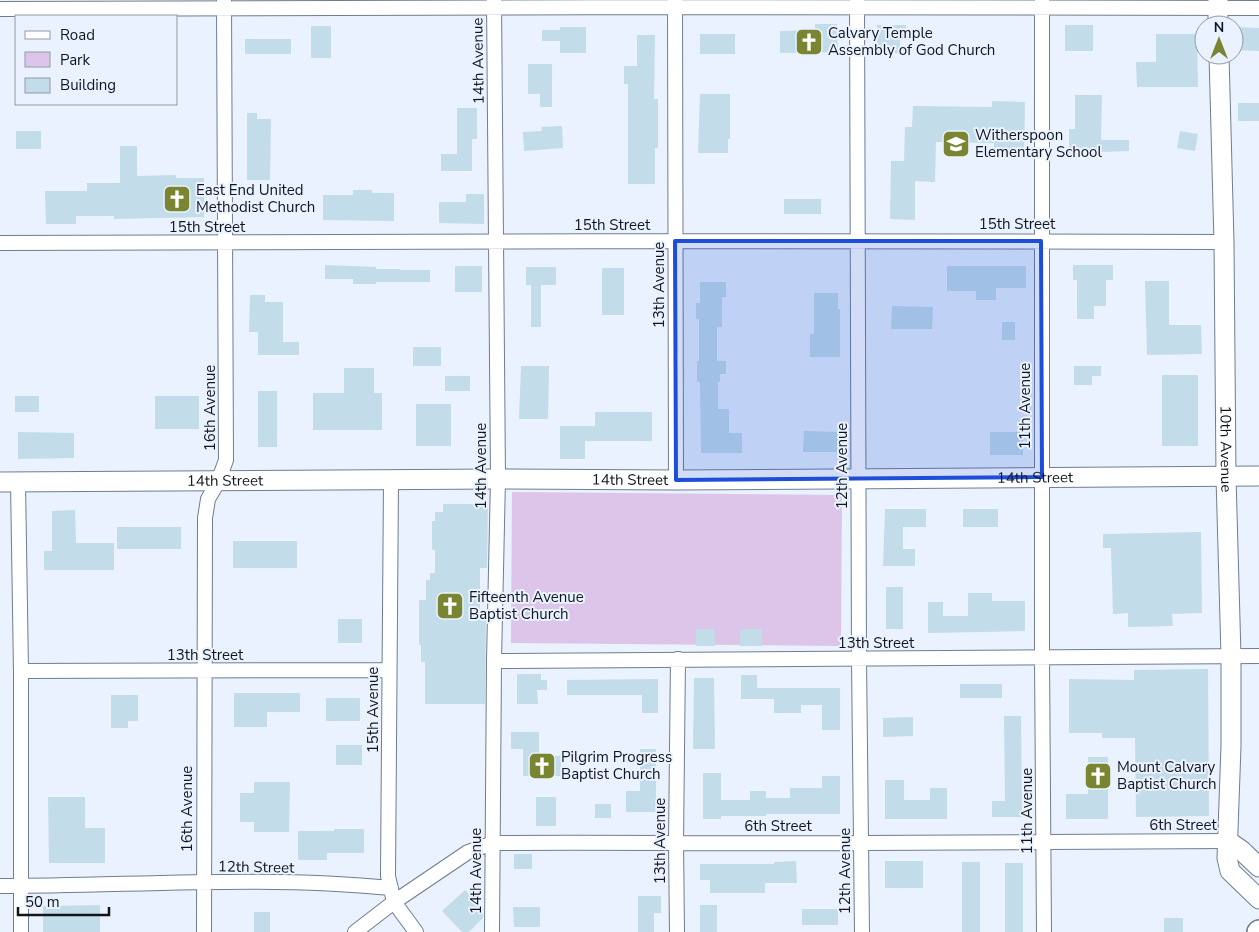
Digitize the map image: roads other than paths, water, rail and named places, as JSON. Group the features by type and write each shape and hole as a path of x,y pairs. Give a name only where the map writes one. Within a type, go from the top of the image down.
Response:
{"main road":[{"name":"10th Avenue","path":"1219,65 1231,656 1231,746 1227,858 1230,871 1259,899"},
{"name":"14th Street","path":"9,482 1259,476"},
{"path":"1228,842 1241,850 1259,867"}],"street":[{"path":"0,9 224,4 1042,4 1218,11 1259,8"},
{"name":"16th Avenue","path":"204,932 205,518 208,499 218,482 226,460 224,4"},
{"name":"14th Avenue","path":"492,932 494,661 498,479 494,4"},
{"name":"13th Avenue","path":"675,4 676,480"},
{"name":"12th Avenue","path":"857,4 858,479 862,932"},
{"name":"11th Avenue","path":"1042,4 1041,241 1044,932"},
{"name":"15th Street","path":"0,243 496,241 1224,242"},
{"name":"15th Avenue","path":"391,481 388,876 393,895 416,932"},
{"path":"9,482 21,671 21,932"},
{"name":"13th Street","path":"494,661 1259,656"},
{"name":"13th Avenue","path":"677,932 678,659"},
{"name":"13th Street","path":"21,671 390,670"},
{"name":"6th Street","path":"355,932 393,895 468,852 492,844 1043,841 1228,842"},
{"name":"12th Street","path":"0,886 203,882 353,885 393,895"}],"place":[{"name":"Calvary Temple Assembly of God Church","path":"809,42"},
{"name":"Witherspoon Elementary School","path":"956,144"},
{"name":"East End United Methodist Church","path":"177,199"},
{"name":"Fifteenth Avenue Baptist Church","path":"450,606"},
{"name":"Pilgrim Progress Baptist Church","path":"542,766"},
{"name":"Mount Calvary Baptist Church","path":"1098,776"}]}
